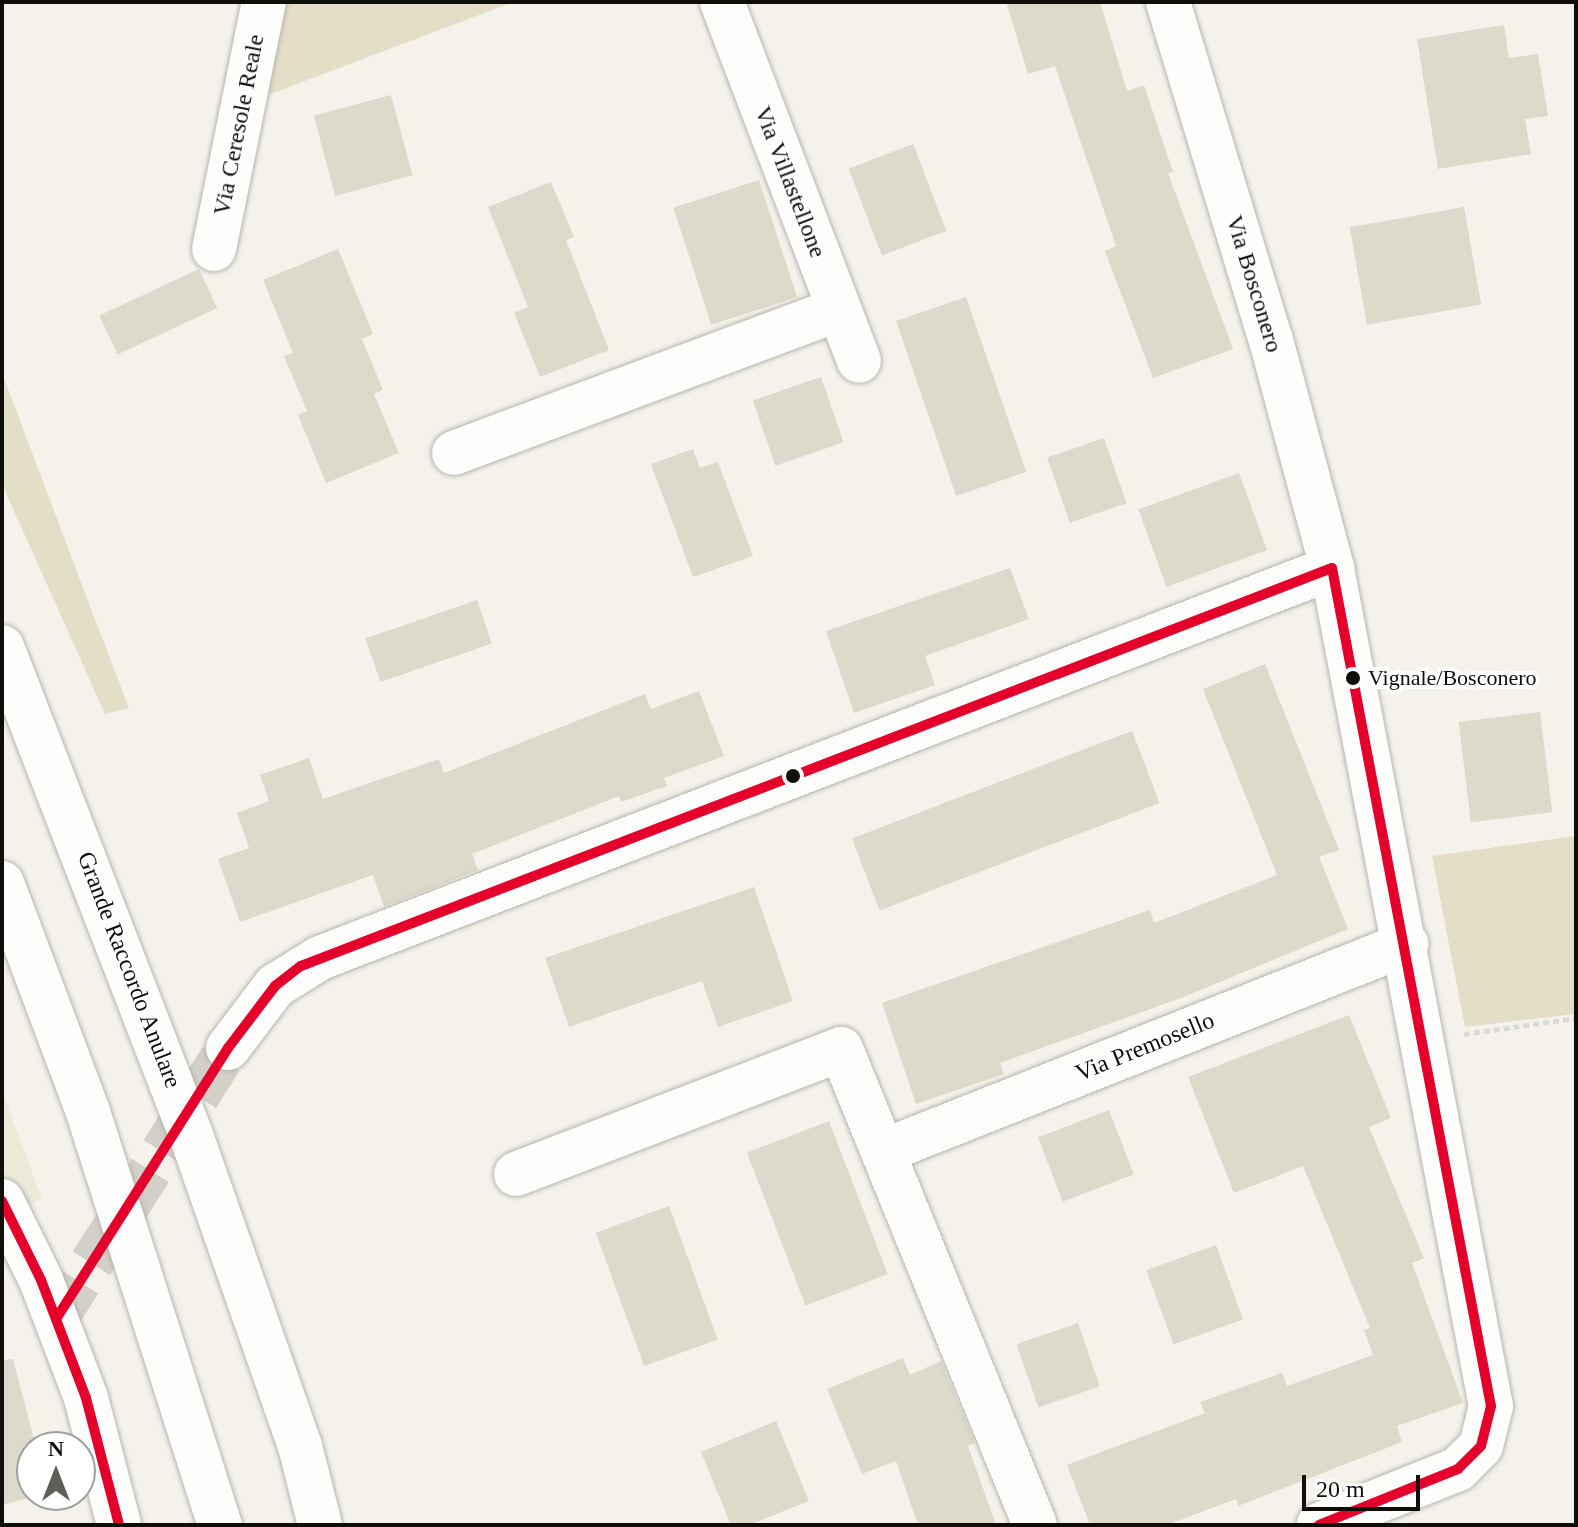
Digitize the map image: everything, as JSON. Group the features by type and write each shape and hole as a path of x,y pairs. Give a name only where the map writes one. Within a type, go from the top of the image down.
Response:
{"main road":[{"name":"Via Ceresole Reale","path":"214,249 264,2"},
{"name":"Via Villastellone","path":"722,2 859,361"},
{"name":"Via Bosconero","path":"1168,2 1271,340 1332,568 1489,1389 1490,1421 1481,1446 1458,1469 1319,1525"},
{"path":"454,453 839,309"},
{"path":"228,1048 275,986 320,958 1332,568"},
{"name":"Grande Raccordo Anulare","path":"2,647 191,1135 300,1446 320,1525"},
{"path":"2,883 88,1112 220,1525"},
{"name":"Via Premosello","path":"884,1151 1406,944"},
{"path":"516,1174 841,1049 1035,1525"},
{"path":"2,1201 41,1280 91,1410 119,1525"}],"path":[{"path":"1423,1040 1576,1018"}],"shaded area":[{"path":"278,2 513,2 268,95"},
{"path":"2,373 129,708 105,714 2,484"},
{"path":"1576,836 1576,1014 1465,1027 1432,856"},
{"path":"2,1091 42,1198 2,1221"}],"building":[{"path":"1006,2 1100,2 1127,91 1144,85 1173,172 1168,173 1233,349 1153,378 1105,251 1116,246 1055,66 1028,74"},
{"path":"1504,25 1509,58 1538,54 1548,116 1525,119 1531,154 1438,169 1417,39"},
{"path":"391,95 412,175 335,196 314,116"},
{"path":"913,144 946,231 882,256 849,169"},
{"path":"759,180 797,297 711,325 673,208"},
{"path":"551,182 574,237 566,240 609,350 540,377 514,313 528,307 488,207"},
{"path":"1464,207 1481,304 1367,325 1350,227"},
{"path":"338,249 373,334 362,339 383,390 374,394 399,453 326,483 298,415 307,411 284,356 293,353 263,280"},
{"path":"199,269 217,308 117,354 99,315"},
{"path":"966,297 1026,472 956,496 896,321"},
{"path":"821,377 843,442 775,466 753,400"},
{"path":"1104,438 1126,503 1070,523 1047,458"},
{"path":"693,449 700,468 718,462 753,556 693,577 651,464"},
{"path":"1239,473 1267,550 1166,587 1138,510"},
{"path":"1010,568 1029,619 925,656 935,685 854,713 826,631"},
{"path":"477,600 492,643 380,682 365,638"},
{"path":"1265,664 1339,850 1319,857 1348,929 1181,998 1000,1063 1004,1074 916,1104 882,1003 1150,910 1154,923 1277,875 1203,689"},
{"path":"699,691 724,756 664,778 667,786 621,802 619,796 472,854 478,870 384,907 373,875 240,922 218,859 249,848 237,813 269,801 260,775 309,758 323,799 439,759 444,773 645,694 651,709"},
{"path":"1540,712 1552,812 1471,822 1459,722"},
{"path":"1132,731 1160,803 880,910 852,839"},
{"path":"754,887 793,1001 718,1027 702,981 569,1027 545,958"},
{"path":"1349,1015 1391,1118 1369,1127 1424,1258 1412,1263 1463,1403 1397,1426 1402,1442 1238,1506 1236,1499 1167,1525 1090,1525 1067,1465 1205,1413 1200,1402 1282,1373 1287,1386 1373,1355 1364,1330 1370,1328 1303,1166 1234,1193 1188,1077"},
{"path":"1109,1110 1134,1174 1063,1202 1038,1137"},
{"path":"829,1121 888,1274 806,1306 747,1153"},
{"path":"669,1206 718,1339 644,1366 596,1233"},
{"path":"1216,1245 1243,1319 1173,1345 1146,1270"},
{"path":"1078,1323 1100,1386 1038,1408 1017,1344"},
{"path":"903,1358 910,1375 941,1361 975,1443 968,1446 996,1525 918,1525 896,1461 862,1474 827,1389"},
{"path":"13,1359 32,1431 16,1431 16,1501 2,1505 2,1360"},
{"path":"776,1421 809,1501 749,1525 731,1525 701,1452"}],"tunnel":[{"path":"56,1319 228,1048"}],"transit line":[{"path":"56,1319 228,1048 275,986 301,966 1332,568 1491,1406 1481,1446 1458,1469 1319,1525"},
{"path":"2,1201 41,1280 86,1398 119,1525"}],"place":[{"name":"Vignale/Bosconero","path":"1353,678"}]}
